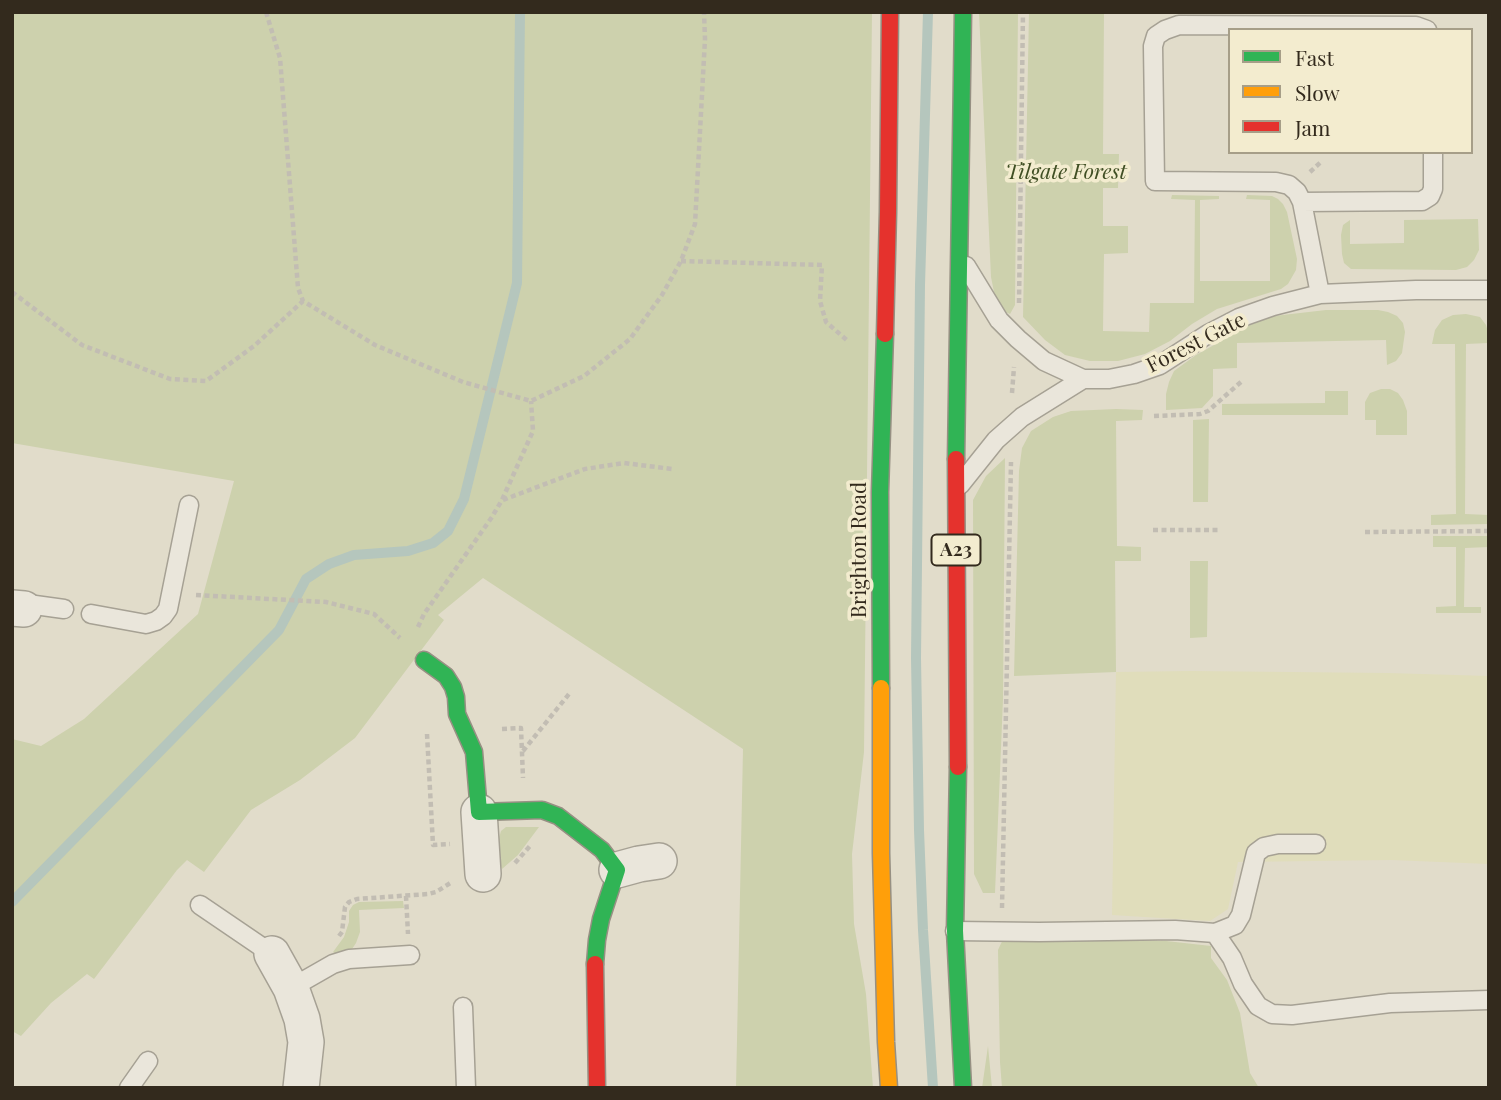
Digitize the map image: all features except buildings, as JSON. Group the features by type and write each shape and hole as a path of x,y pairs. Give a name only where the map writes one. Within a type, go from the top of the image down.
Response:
{"main road":[{"name":"Brighton Road","path":"889,1088 881,853 880,492 888,212 890,12"},
{"name":"A23","path":"963,12 956,490 958,793 955,931 963,1088"},
{"path":"424,660 446,676 453,687 457,714 474,752 479,811 542,810 558,816 603,850 617,870 597,940 597,1088"}],"street":[{"path":"468,877 479,811"},
{"path":"617,870 659,861"},
{"path":"272,954 291,988 302,1019 306,1042 301,1088"}],"lane":[{"path":"1320,294 1302,202 1297,192 1289,185 1276,182 1155,181 1153,46 1156,36 1179,25 1422,28"},
{"path":"1302,202 1422,201 1430,196 1433,189 1433,154"},
{"name":"Forest Gate","path":"959,253 999,320 1044,361 1083,379 1109,379 1160,365 1239,317 1320,294 1416,289 1489,290"},
{"path":"956,490 987,451 1012,426 1036,407 1083,379"},
{"path":"91,614 146,624 163,616 168,608 189,505"},
{"path":"18,608 35,605 64,609"},
{"path":"955,931 1175,930 1215,933 1236,925 1241,915 1256,853 1264,847 1279,844 1316,844"},
{"path":"200,905 272,954"},
{"path":"1215,933 1258,1006 1272,1014 1292,1015 1390,1003 1489,1000"},
{"path":"291,988 333,964 349,959 410,956"},
{"path":"463,1007 466,1088"},
{"path":"129,1088 148,1061"}],"path":[{"path":"266,12 279,58 298,288 303,301 375,345 463,382 531,401 584,376 630,339 662,295 681,261 695,224 705,39 704,12"},
{"path":"992,931 1002,911 1013,378 1018,339 1023,12"},
{"path":"681,261 822,265 820,300 825,322 850,343"},
{"path":"12,292 82,345 170,379 206,381 245,353 303,301"},
{"path":"1154,416 1200,414 1208,411 1242,381"},
{"path":"416,633 424,614 502,500 533,431 531,401"},
{"path":"502,500 585,468 624,463 672,469"},
{"path":"1153,530 1219,530"},
{"path":"1364,532 1489,531"},
{"path":"171,594 326,602 374,614"},
{"path":"522,752 569,694"},
{"path":"333,964 326,952 342,932 345,907 349,902 357,899 428,894 468,877"},
{"path":"406,896 410,956"}],"shaded area":[{"path":"1116,672 1489,676 1489,864 1391,860 1238,862 1228,909 1210,921 1112,915"}],"green space":[{"path":"12,12 872,12 864,752 852,854 854,924 866,994 873,1088 736,1088 743,749 483,578 438,615 444,620 355,738 300,780 251,810 204,872 187,860 94,979 87,974 51,1003 21,1036 12,1031 12,739 41,746 84,719 198,614 234,481 12,443"},
{"path":"979,12 1018,12 1015,305 1010,314 1003,311 995,297 991,277"},
{"name":"Tilgate Forest","path":"1029,12 1104,12 1103,154 1119,154 1118,188 1103,188 1103,226 1128,226 1128,253 1104,254 1103,331 1149,332 1150,303 1194,303 1195,200 1171,199 1172,195 1219,196 1219,199 1200,200 1200,281 1270,281 1270,200 1246,199 1247,195 1272,196 1278,199 1287,212 1297,259 1296,270 1288,284 1281,289 1217,309 1170,341 1145,354 1118,361 1090,361 1065,355 1045,340 1023,317"},
{"path":"1478,219 1479,250 1467,267 1456,270 1351,269 1344,263 1341,235 1343,225 1350,220 1350,244 1404,243 1404,220"},
{"path":"1326,310 1378,310 1397,316 1403,323 1405,332 1402,353 1396,361 1387,365 1386,340 1237,343 1237,368 1213,369 1213,396 1202,408 1166,410 1166,394 1174,371 1196,355 1250,325 1274,316"},
{"path":"1453,315 1480,317 1489,335 1488,343 1466,344 1465,514 1489,515 1489,524 1431,525 1431,515 1456,514 1455,344 1432,344 1435,330 1442,320"},
{"path":"1381,389 1398,393 1403,400 1407,411 1407,435 1376,435 1376,420 1365,420 1365,402 1370,393"},
{"path":"1325,391 1348,391 1348,415 1222,415 1222,404 1325,403"},
{"path":"1143,410 1142,420 1116,421 1117,546 1141,547 1141,561 1115,561 1116,672 1014,676 1019,471 1022,448 1031,431 1053,417 1071,411"},
{"path":"1209,419 1208,502 1193,502 1193,420"},
{"path":"1005,458 1003,699 995,893 983,893 974,874 973,500 986,476"},
{"path":"1433,536 1489,536 1489,547 1465,548 1464,607 1481,607 1481,613 1436,613 1436,607 1456,606 1456,547 1433,547"},
{"path":"1190,561 1208,561 1207,637 1190,638"},
{"path":"506,827 539,827 518,855 502,869 499,838"},
{"path":"403,901 404,908 359,910 360,932 356,943 350,952 340,957 333,952 344,937 349,911 353,905 359,902"},
{"path":"1004,937 1166,941 1211,946 1211,958 1227,980 1240,1013 1250,1073 1259,1088 1002,1088 998,950"},
{"path":"988,1046 992,1088 982,1088"}],"waterway":[{"path":"12,902 279,630 306,579 329,564 354,555 408,551 433,543 448,531 464,499 517,283 520,12"},
{"path":"928,12 920,285 916,658 919,830 933,1088"}],"traffic: fast":[{"path":"956,459 963,12"},
{"path":"881,688 880,492 885,334"},
{"path":"424,660 446,676 453,687 457,714 474,752 479,812 542,810 558,816 602,850 617,870 601,919 595,964"},
{"path":"958,767 955,931 963,1088"}],"traffic: slow":[{"path":"881,688 881,853 889,1088"}],"traffic: jam":[{"path":"885,334 890,12"},
{"path":"956,459 958,767"},
{"path":"595,964 597,1088"}]}
